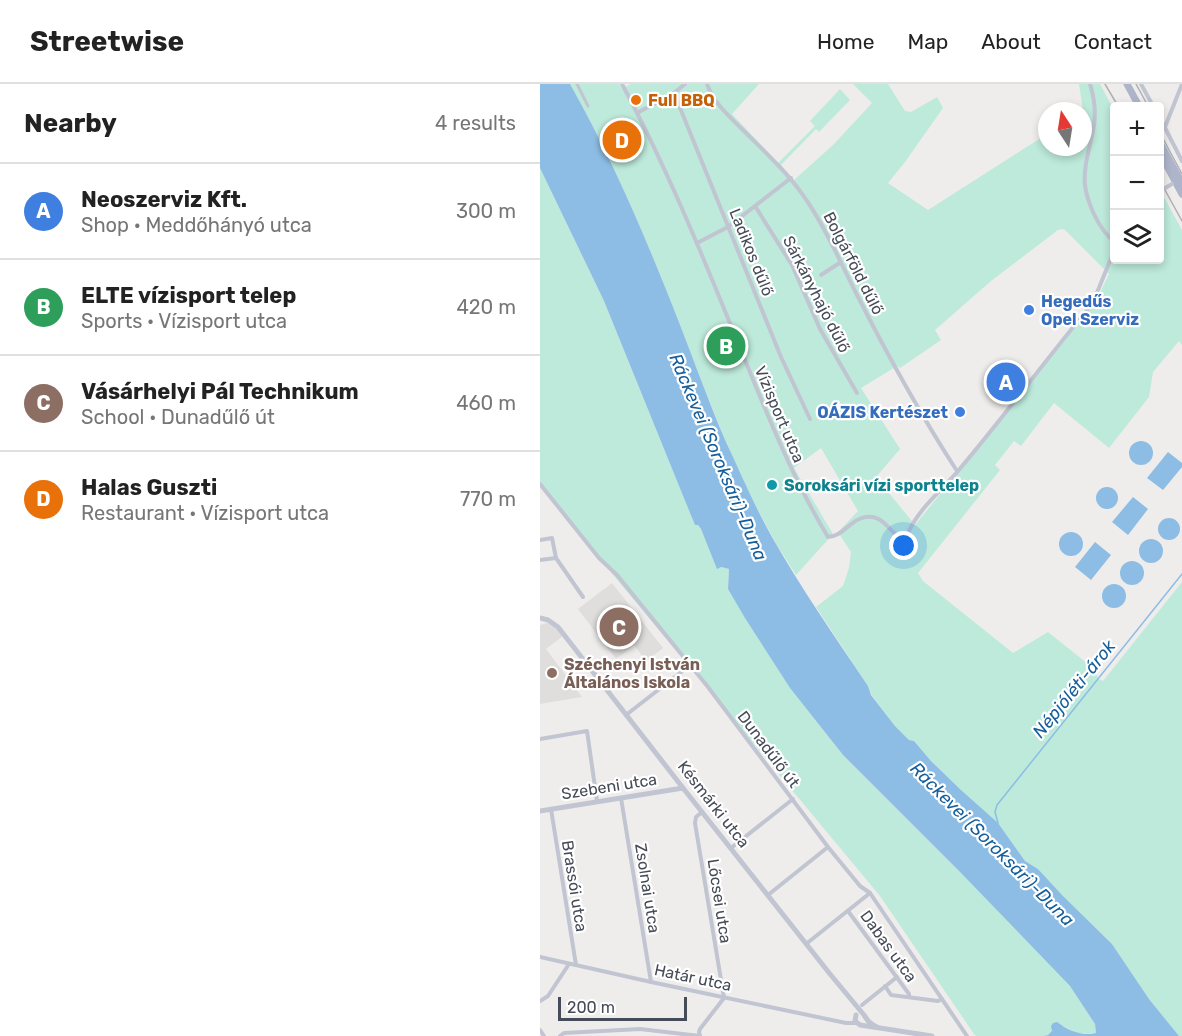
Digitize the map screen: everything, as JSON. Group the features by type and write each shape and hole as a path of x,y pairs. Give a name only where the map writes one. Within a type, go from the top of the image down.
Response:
{"main road":[{"path":"1122,84 1132,102"},
{"path":"1127,84 1137,102"},
{"path":"1164,152 1182,194"},
{"path":"1162,156 1177,181"}],"street":[{"path":"577,84 588,106"},
{"name":"Vízisport utca","path":"622,84 697,243 789,467 828,537 834,536 859,518 868,516 878,518 898,537 907,536 926,506 957,471"},
{"path":"637,113 674,93 685,84"},
{"name":"Bolgárföld dűlő","path":"706,84 711,96 727,114 791,178 825,229 896,371 957,471"},
{"path":"1090,84 1095,115 1085,168 1086,190 1098,222 1110,239"},
{"path":"1141,84 1151,102"},
{"path":"1182,84 1164,128 1182,161"},
{"name":"Ladikos dűlő","path":"674,93 781,357 810,419"},
{"path":"697,243 728,227 791,178"},
{"path":"1164,189 1177,181"},
{"name":"Sárkányhajó dűlő","path":"755,206 792,265 820,329 857,393"},
{"path":"821,275 841,262"},
{"path":"957,471 1088,309 1110,262"},
{"name":"Dunadűlő út","path":"540,484 708,687 856,882 870,893 967,1036"},
{"path":"540,540 552,538 556,558 583,597"},
{"path":"540,560 556,558"},
{"name":"Késmárki utca","path":"540,618 552,621 558,627 855,1005 859,1019"},
{"path":"626,715 690,666"},
{"path":"540,739 587,731 597,801"},
{"name":"Szebeni utca","path":"540,811 683,788"},
{"name":"Zsolnai utca","path":"621,797 651,982"},
{"path":"731,848 793,799"},
{"name":"Brassói utca","path":"552,809 576,966"},
{"name":"Lőcsei utca","path":"702,811 696,817 695,823 724,998"},
{"path":"768,895 828,847"},
{"path":"806,944 870,893"},
{"name":"Dabas utca","path":"848,911 909,997 938,1001 942,999"},
{"name":"Határ utca","path":"540,957 840,1022 846,1023 859,1019 878,1027 928,1036"},
{"path":"540,1001 548,996 569,964"},
{"path":"862,1005 897,977"},
{"path":"885,986 891,995 909,997"},
{"path":"560,1036 564,1033 640,1029 700,1036 700,1029 724,998"},
{"path":"540,1030 544,1036"},
{"path":"618,1030 619,1036"}],"shaded area":[{"path":"612,583 663,648 646,661 634,645 616,659 578,609"},
{"name":"Széchenyi István Általános Iskola","path":"547,623 556,627 563,636 546,649 582,697 540,704 540,625"}],"green space":[{"path":"570,84 619,84 622,88 631,84 759,84 732,114 778,163 815,126 810,121 840,89 850,100 819,132 816,129 781,165 794,180 833,145 872,103 853,84 888,84 905,111 911,112 937,97 943,108 888,183 928,210 1038,140 1038,156 1092,156 1092,102 1082,102 1079,84 1100,84 1110,103 1110,264 1164,264 1164,197 1182,230 1182,345 1179,341 1153,372 1149,397 1109,448 1054,403 1021,446 1014,441 995,465 1000,470 918,573 923,581 1013,653 1048,632 1093,668 1099,679 1103,681 1182,582 1182,1036 1179,1036 1149,999 1112,944 1038,869 1025,861 1000,826 931,761 914,741 909,740 895,726 871,694 816,607 843,586 851,552 838,532 858,511 821,448 794,468 833,534 796,575 743,481 650,250 612,166","holes":["1058,230 1065,230 1109,274 1095,303 915,525 876,477 900,449 861,388 897,366 900,368 941,340 935,330 991,281"]},
{"path":"540,168 604,301 695,525 701,529 717,568 729,569 728,589 790,688 843,755 1070,986 1095,1024 1096,1033 1076,1033 1063,1026 1043,1036 976,1036 880,896 540,487"}],"water":[{"name":"Ráckevei (Soroksári)-Duna","path":"540,84 570,84 585,111 638,222 726,442 754,502 783,556 868,686 871,695 895,726 909,740 914,741 931,761 998,823 1025,861 1038,869 1112,944 1149,999 1179,1036 1043,1036 1052,1031 1051,1026 1057,1022 1071,1030 1085,1034 1096,1033 1095,1024 1070,986 843,755 790,688 728,589 729,569 721,567 717,569 701,529 695,525 604,301 540,168"},
{"path":"1141,441 1146,442 1152,448 1152,458 1146,464 1141,465 1136,464 1130,458 1129,453 1130,448 1136,442"},
{"path":"1168,452 1182,463 1182,467 1163,490 1147,478"},
{"path":"1107,487 1115,490 1118,498 1115,506 1107,509 1099,506 1096,498 1099,490"},
{"path":"1133,497 1148,509 1128,535 1112,522"},
{"path":"1165,518 1173,518 1180,525 1180,533 1173,540 1165,540 1158,533 1158,525"},
{"path":"1071,532 1080,535 1083,544 1080,553 1071,556 1062,553 1059,544 1062,535"},
{"path":"1151,539 1159,543 1163,551 1159,559 1151,563 1143,559 1139,551 1143,543"},
{"path":"1095,542 1111,555 1091,580 1075,567"},
{"path":"1132,561 1141,564 1144,573 1141,582 1132,585 1123,582 1120,573 1123,564"},
{"path":"1114,584 1119,585 1125,591 1125,601 1119,607 1114,608 1109,607 1103,601 1102,596 1103,591 1109,585"}],"waterway":[{"name":"Népjóléti-árok","path":"998,823 995,812 997,805 1182,574"}],"tram line":[{"path":"1136,84 1146,102"},
{"path":"1164,140 1182,174"}],"railway":[{"path":"1105,84 1116,102"},
{"path":"1164,188 1182,221"}],"place":[{"name":"Full BBQ","path":"636,100"},
{"name":"Halas Guszti","path":"622,140"},
{"name":"Hegedűs Opel Szerviz","path":"1029,310"},
{"name":"ELTE vízisport telep","path":"726,346"},
{"name":"Neoszerviz Kft.","path":"1006,382"},
{"name":"OÁZIS Kertészet","path":"960,412"},
{"name":"Soroksári vízi sporttelep","path":"772,485"},
{"name":"Vásárhelyi Pál Technikum","path":"619,627"},
{"name":"Széchenyi István Általános Iskola","path":"552,673"}]}
